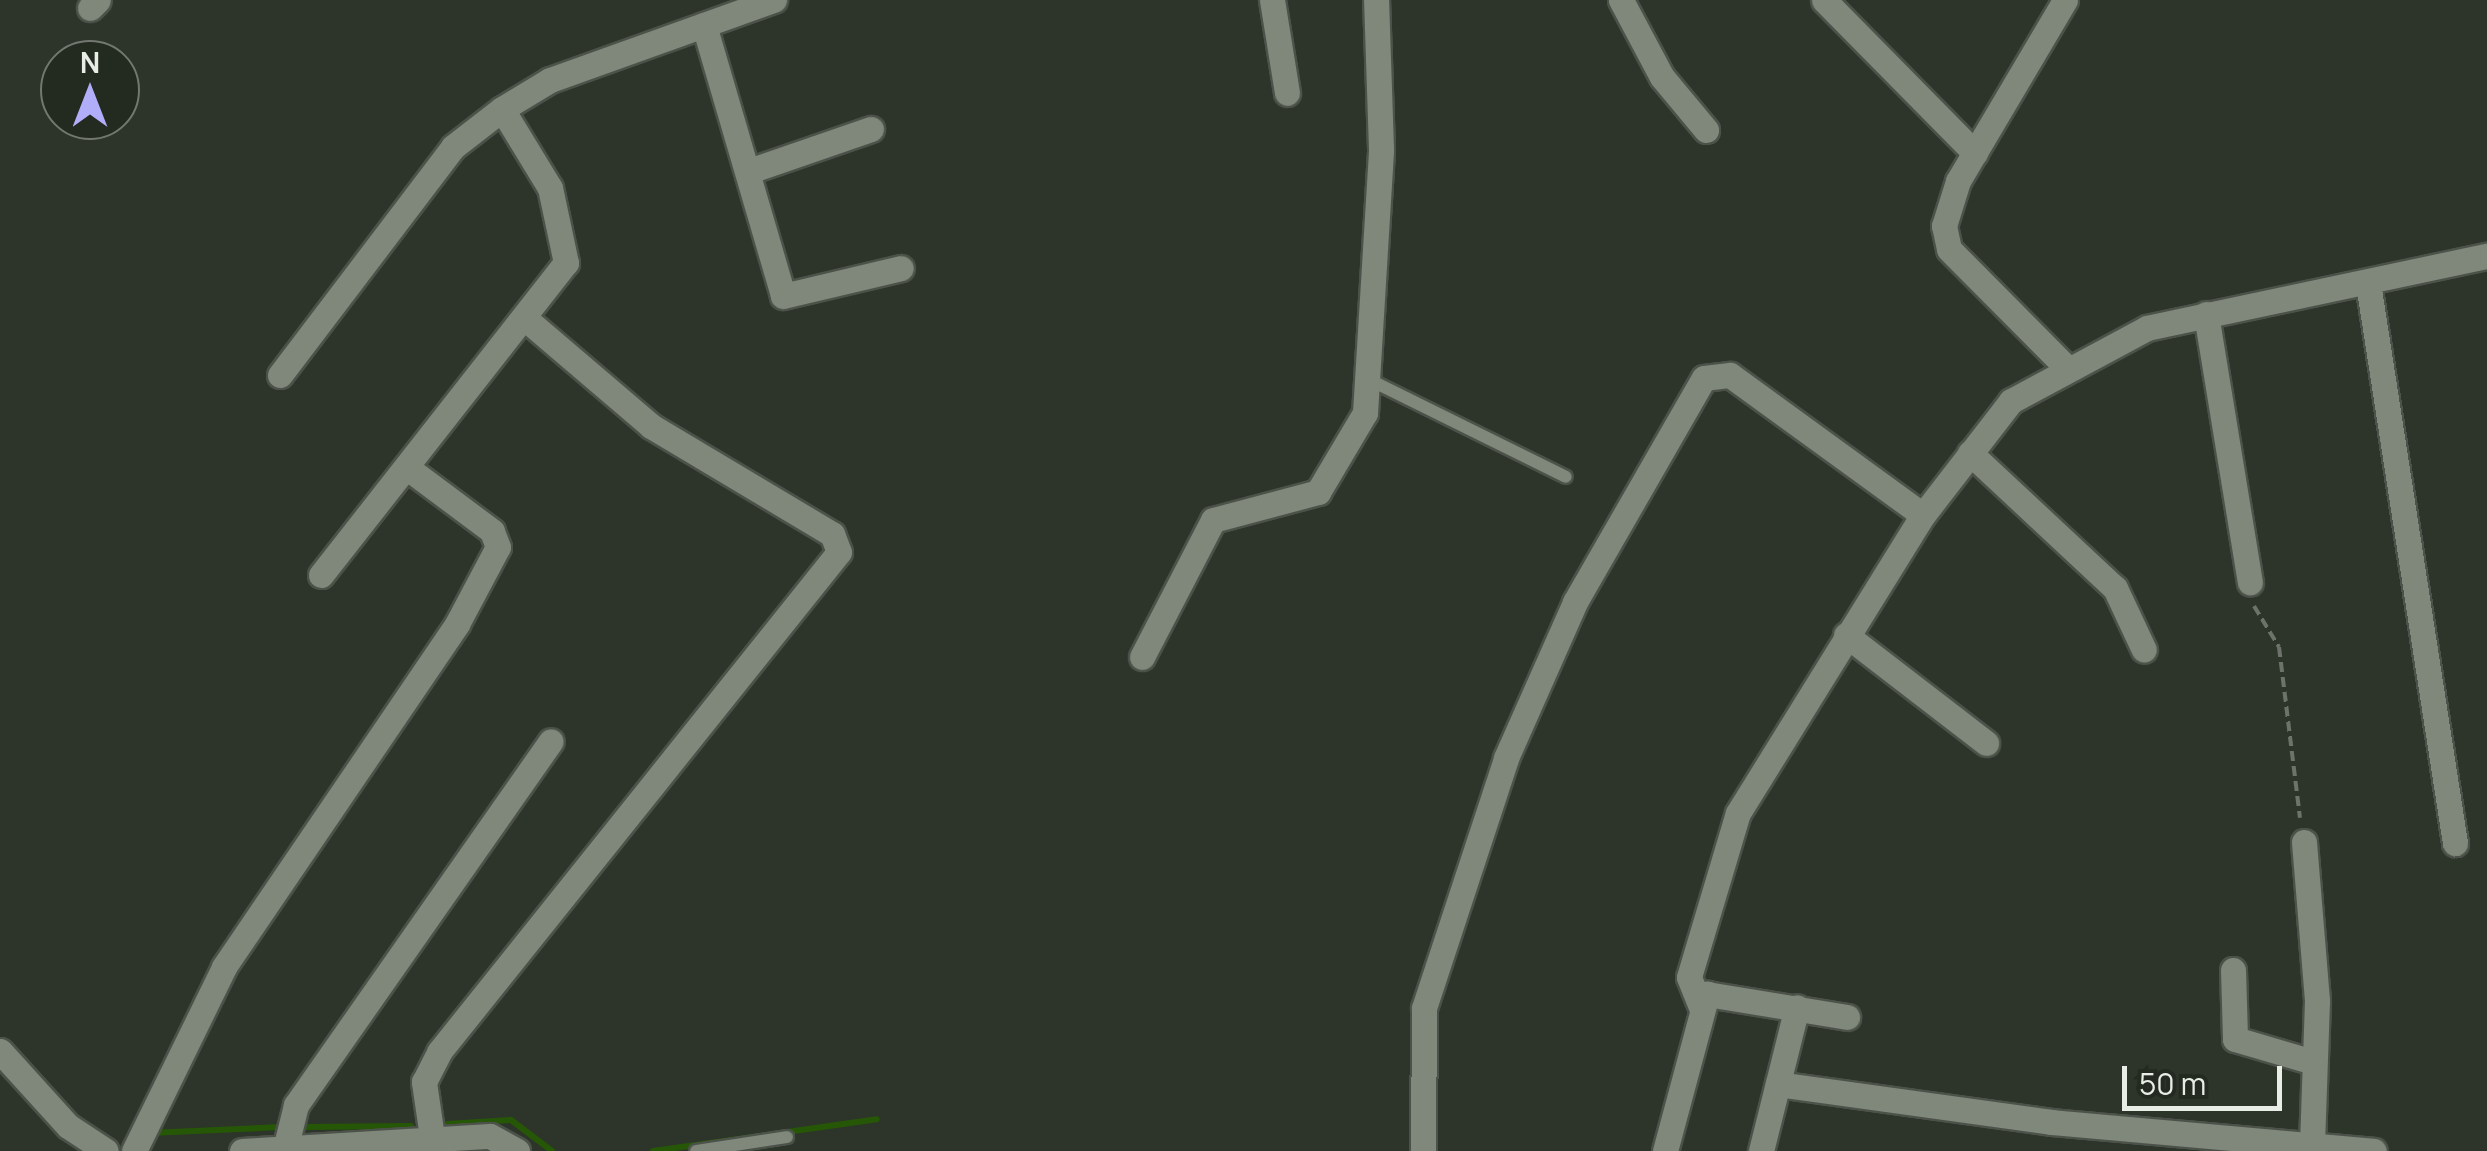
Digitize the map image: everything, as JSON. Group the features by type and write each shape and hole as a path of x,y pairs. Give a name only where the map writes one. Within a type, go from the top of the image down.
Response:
{"street":[{"path":"280,375 453,147 502,109 550,80 774,0"},
{"path":"1272,0 1287,93"},
{"path":"1142,656 1206,528 1223,515 1318,492 1365,414 1372,382 1376,0"},
{"path":"1621,0 1662,77 1706,130"},
{"path":"1824,0 1975,153"},
{"path":"2064,365 1949,249 1948,204 2065,0"},
{"path":"704,24 783,296 900,268"},
{"path":"322,574 556,286 566,242 550,188 502,109"},
{"path":"749,172 872,129"},
{"path":"1702,1006 1689,977 1738,813 1923,515 2012,401 2064,365 2148,328 2487,256"},
{"path":"2368,283 2454,842"},
{"path":"2206,314 2250,582"},
{"path":"432,1137 424,1082 439,1052 839,552 832,534 651,426 527,320"},
{"path":"1424,1151 1424,1008 1506,758 1575,602 1704,378 1730,374 1923,515"},
{"path":"1970,453 2116,588 2144,650"},
{"path":"134,1151 224,967 457,624 498,548 492,531 406,466"},
{"path":"1846,635 1986,743"},
{"path":"285,1149 296,1105 551,742"},
{"path":"2304,842 2314,912 2312,1146"},
{"path":"2233,970 2235,1039 2313,1062"},
{"path":"1665,1151 1702,1006 1720,992 1847,1017"},
{"path":"1761,1151 1797,1007"},
{"path":"0,1050 68,1126 106,1151"},
{"path":"1778,1084 2051,1122 2236,1142 2374,1151"},
{"path":"242,1151 490,1136 517,1151"}],"lane":[{"path":"1372,382 1566,476"},
{"path":"696,1151 788,1137"}],"path":[{"path":"2250,582 2279,647 2304,842"}],"waterway":[{"path":"653,1151 877,1119"},
{"path":"447,1124 511,1120 552,1151"},
{"path":"304,1127 411,1126"},
{"path":"150,1133 280,1127"}]}
